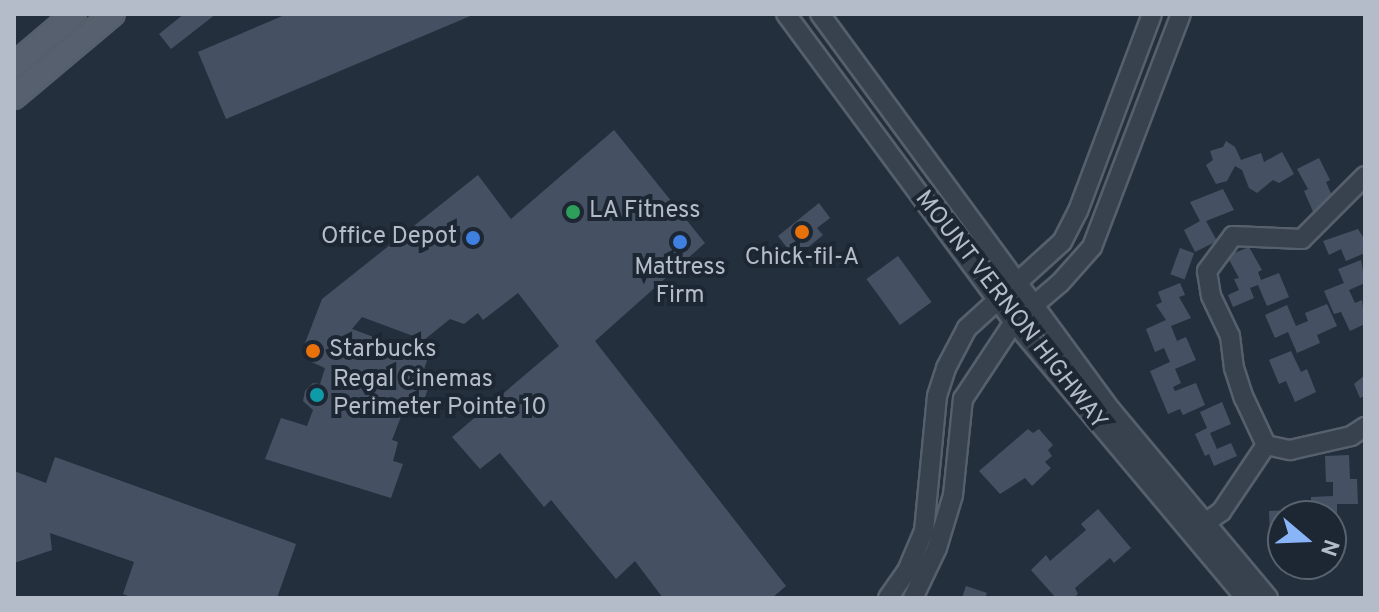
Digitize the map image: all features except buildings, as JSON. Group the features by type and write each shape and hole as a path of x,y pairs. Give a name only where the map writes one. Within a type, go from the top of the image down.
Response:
{"main road":[{"path":"14,65 74,14"},
{"path":"14,97 113,14"}],"street":[{"name":"MOUNT VERNON HIGHWAY","path":"786,14 1014,322 1196,529 1268,598"},
{"name":"MOUNT VERNON HIGHWAY","path":"820,14 1035,304 1246,598"},
{"path":"888,598 907,571 924,531 937,396 946,368 967,328 1062,242 1096,164 1152,14"},
{"path":"913,598 937,548 953,495 963,399 1014,322 1060,283 1092,247 1181,14"},
{"path":"1096,164 1121,176"},
{"path":"1266,445 1244,398 1234,368 1230,336 1211,296 1207,271 1233,236 1302,239 1365,176"},
{"path":"1266,445 1290,450 1351,436 1365,427"},
{"path":"1196,529 1221,512 1266,445"}],"place":[{"name":"LA Fitness","path":"573,212"},
{"name":"Chick-fil-A","path":"802,232"},
{"name":"Office Depot","path":"473,238"},
{"name":"Mattress Firm","path":"680,242"},
{"name":"Starbucks","path":"313,351"},
{"name":"Regal Cinemas Perimeter Pointe 10","path":"317,395"}]}
